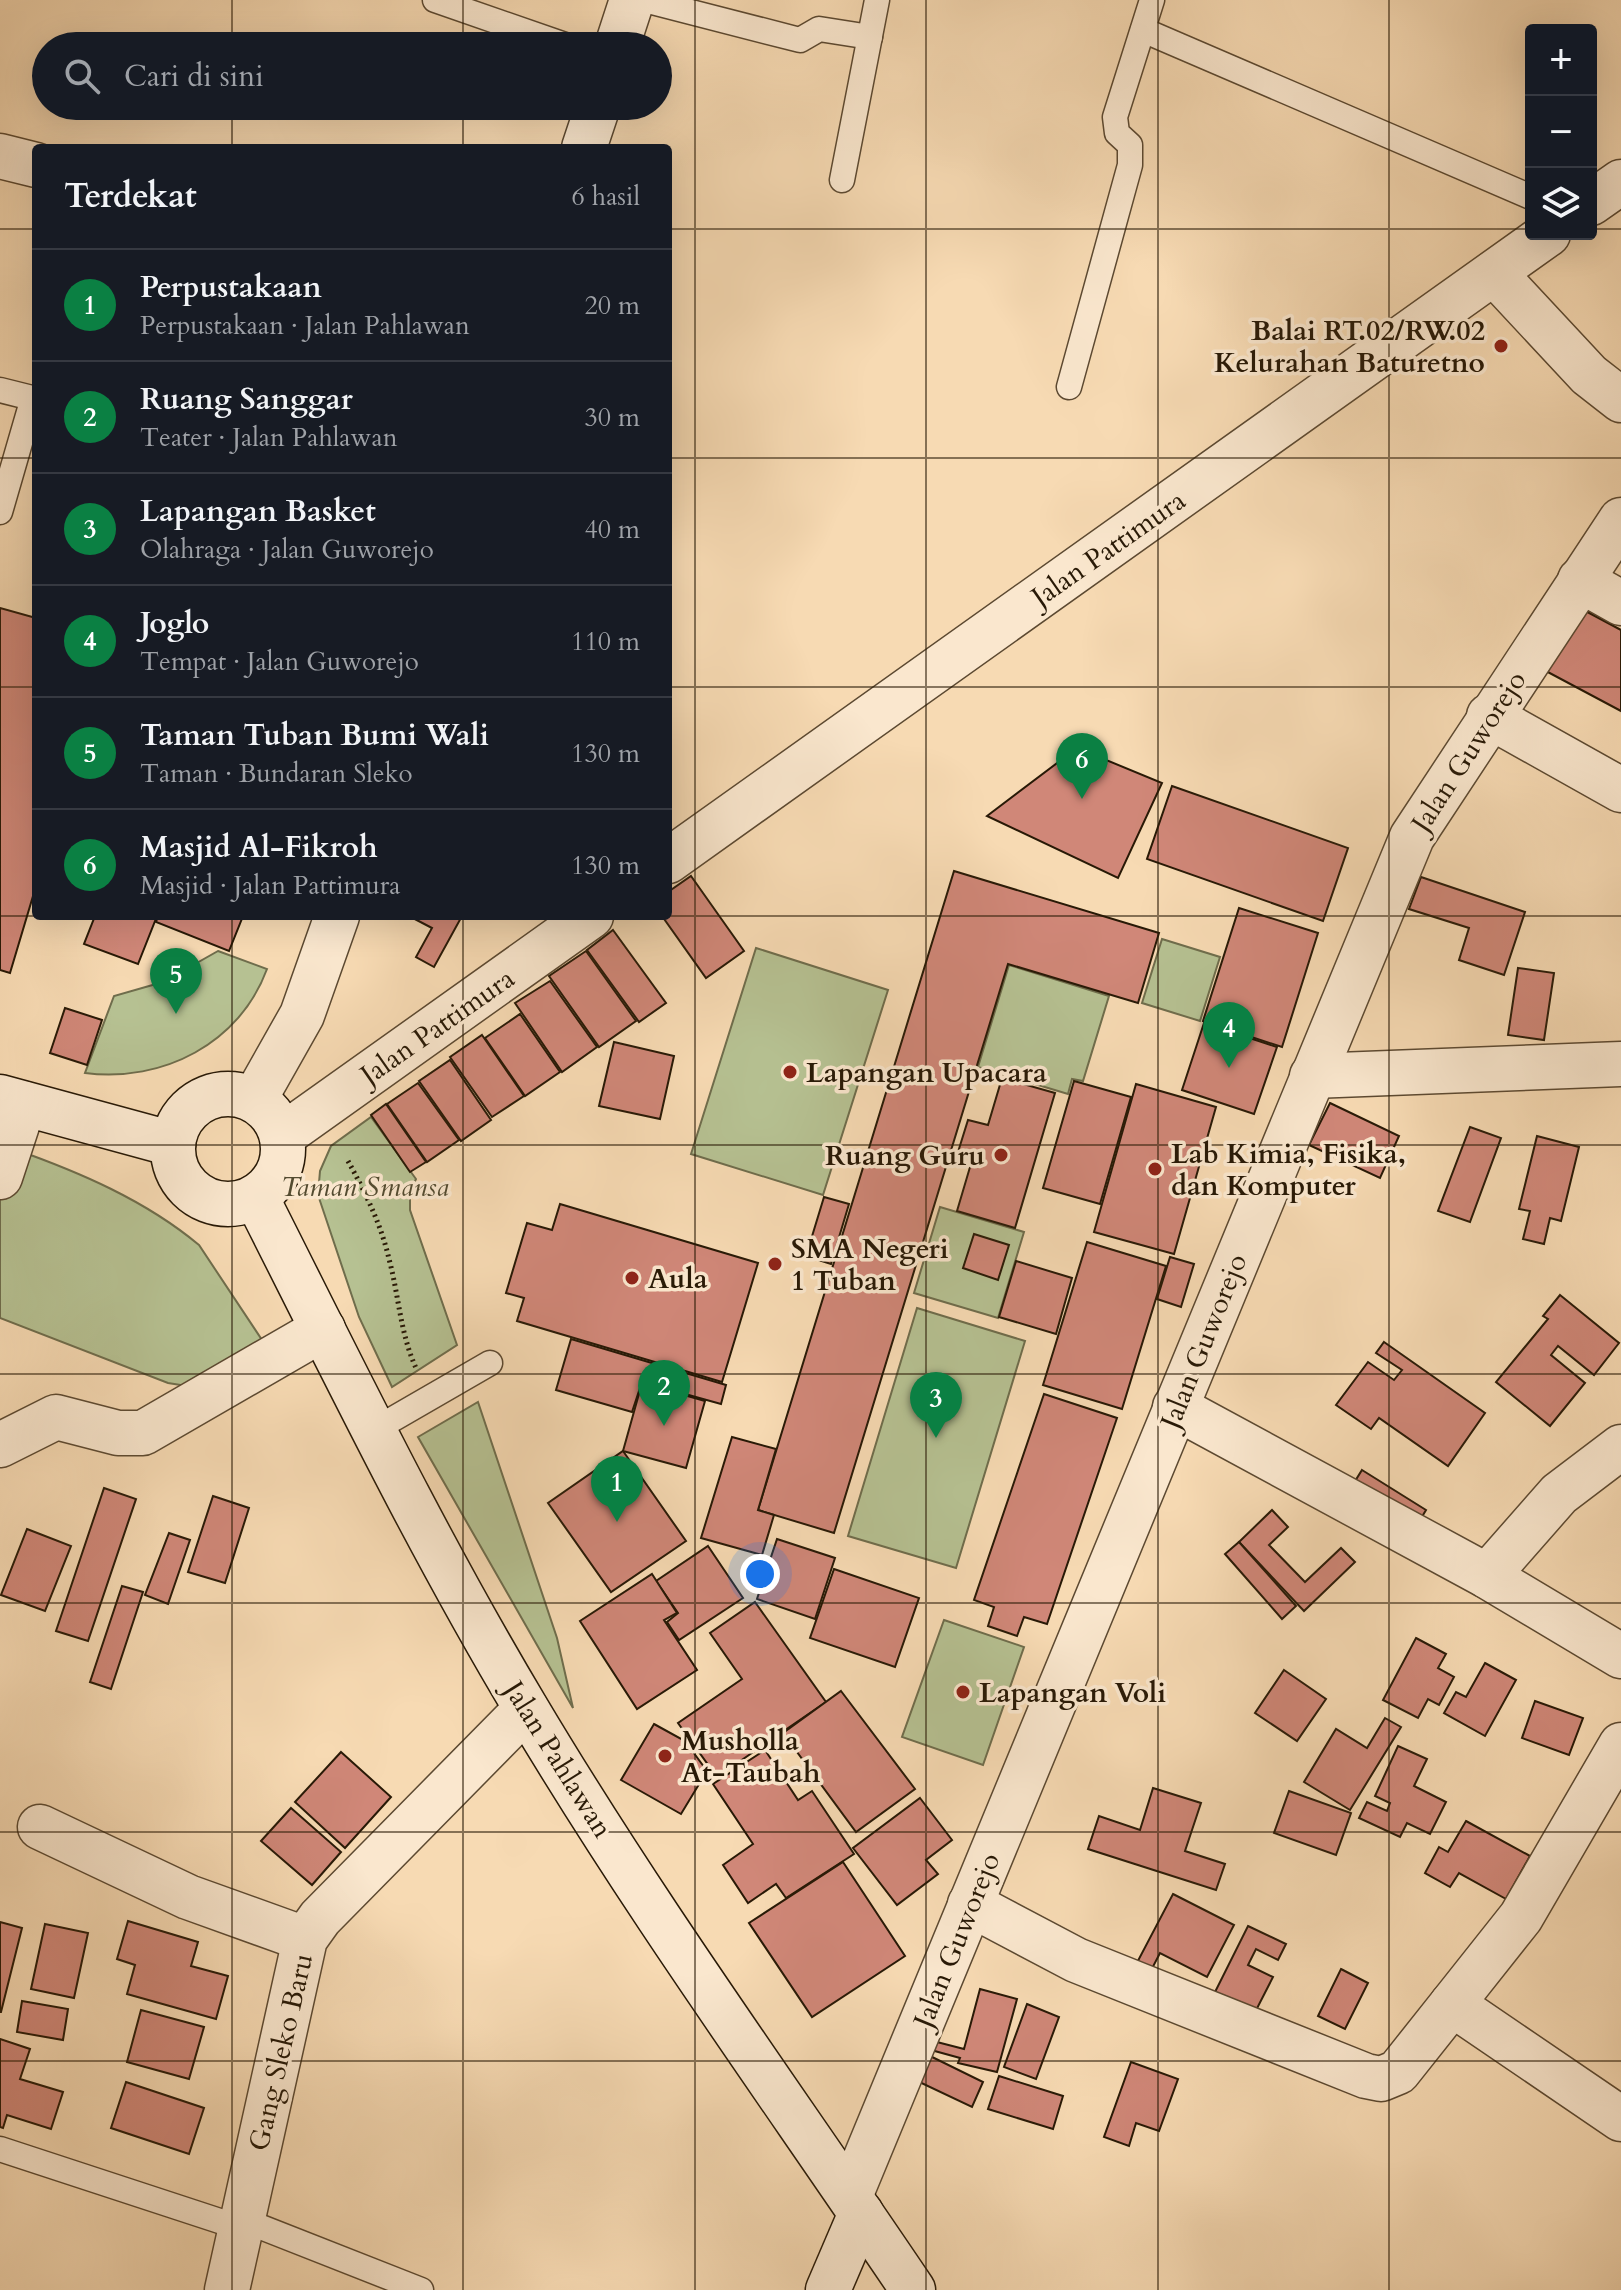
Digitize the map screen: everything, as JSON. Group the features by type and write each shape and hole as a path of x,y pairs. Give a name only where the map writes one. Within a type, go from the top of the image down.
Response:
{"street":[{"path":"622,32 632,0"},
{"path":"585,144 593,120"},
{"path":"0,156 32,164"},
{"path":"1597,199 1621,182"},
{"name":"Jalan Pattimura","path":"672,858 1540,240"},
{"path":"1494,273 1567,354 1621,400"},
{"name":"Jalan Guworejo","path":"828,2290 856,2204 970,1904 1412,837 1621,520"},
{"path":"1580,580 1621,603"},
{"path":"1489,716 1621,790"},
{"path":"254,1100 302,1015 336,920"},
{"name":"Jalan Pattimura","path":"282,1136 585,920"},
{"path":"1312,1076 1621,1064"},
{"path":"219,1095 237,1095 254,1100 277,1121 282,1136 284,1154 270,1186 256,1197 222,1204 191,1191 174,1161 173,1144 177,1127 202,1100 219,1095"},
{"path":"0,1177 12,1100 173,1144"},
{"name":"Jalan Pahlawan","path":"256,1197 374,1430 526,1709 618,1853 913,2290"},
{"path":"0,1445 56,1417 118,1433 143,1433 323,1329"},
{"path":"1175,1407 1487,1576 1621,1656"},
{"path":"1487,1576 1559,1494 1621,1447"},
{"name":"Gang Sleko Baru","path":"227,2290 305,1939 320,1918 526,1709"},
{"path":"970,1904 1076,1960 1366,2076 1381,2079 1398,2072 1521,1917 1621,1745"},
{"path":"40,1827 188,1897 305,1939"},
{"path":"1452,2004 1621,2119"}],"lane":[{"path":"435,0 528,32"},
{"path":"644,0 800,40 819,29 870,37"},
{"path":"842,180 877,0"},
{"path":"1069,387 1132,155 1130,145 1117,133 1115,124 1152,0"},
{"path":"1143,30 1525,194"},
{"path":"0,390 32,398"},
{"path":"0,512 32,409"},
{"path":"374,1430 490,1363"},
{"path":"0,2149 242,2224 421,2290"}],"path":[{"path":"348,1161 380,1227 406,1346 430,1398"}],"green space":[{"path":"1162,939 1220,957 1200,1021 1142,1003"},
{"name":"Lapangan Upacara","path":"756,948 888,990 823,1195 691,1154"},
{"path":"218,951 267,969 255,995 238,1018 218,1037 170,1064 143,1071 85,1073 114,996 163,982"},
{"path":"1009,965 1109,996 1083,1081 1072,1079 1068,1094 978,1067"},
{"name":"Taman Smansa","path":"371,1117 416,1179 410,1191 410,1210 457,1345 392,1387 359,1317 318,1195 320,1171 331,1146"},
{"path":"14,1149 111,1189 156,1214 199,1245 272,1355 193,1387 168,1383 0,1318 0,1192"},
{"path":"940,1207 1024,1232 998,1318 914,1293"},
{"path":"917,1308 1025,1341 956,1568 848,1536"},
{"path":"478,1402 557,1638 573,1708 418,1437"},
{"name":"Lapangan Voli","path":"944,1620 1024,1647 983,1765 902,1737"}],"building":[{"path":"1578,607 1621,630 1621,711 1544,670"},
{"path":"0,608 32,617 32,899 10,973 0,970"},
{"path":"1077,748 1162,783 1118,878 987,816"},
{"path":"1172,786 1348,848 1323,921 1147,859"},
{"path":"954,871 1159,933 1138,1003 1008,964 834,1533 758,1510"},
{"path":"691,876 744,951 706,978 665,920 672,920 672,889"},
{"path":"1421,877 1525,912 1504,975 1459,960 1469,928 1409,909"},
{"path":"1239,908 1318,933 1282,1047 1203,1021"},
{"path":"93,920 155,920 138,964 84,944"},
{"path":"157,920 241,920 229,951"},
{"path":"417,920 460,920 434,967 416,957 432,928"},
{"path":"613,930 666,1003 639,1022 587,950"},
{"path":"586,951 636,1021 599,1047 549,976"},
{"path":"1518,968 1554,973 1544,1040 1508,1035"},
{"path":"550,981 597,1047 562,1072 515,1003"},
{"path":"65,1008 102,1020 87,1065 50,1053"},
{"path":"520,1014 560,1072 525,1096 485,1038"},
{"path":"1204,1023 1277,1047 1254,1114 1182,1090"},
{"path":"482,1035 524,1096 492,1117 450,1057"},
{"path":"614,1042 674,1056 660,1119 599,1106"},
{"path":"450,1060 491,1120 461,1141 419,1081"},
{"name":"Ruang Guru","path":"1002,1078 1055,1093 1015,1228 957,1211 973,1157 958,1152 968,1120 988,1125"},
{"path":"1074,1081 1131,1097 1100,1204 1043,1188"},
{"path":"418,1083 459,1140 427,1162 387,1104"},
{"name":"Lab Kimia, Fisika, dan Komputer","path":"1136,1084 1216,1107 1174,1254 1094,1232"},
{"path":"1330,1103 1399,1136 1380,1178 1309,1145"},
{"path":"386,1104 426,1162 410,1172 371,1115"},
{"path":"1470,1127 1501,1138 1470,1222 1438,1211"},
{"path":"1537,1136 1579,1147 1561,1221 1550,1218 1544,1244 1523,1239 1530,1211 1519,1209"},
{"path":"824,1197 849,1204 831,1264 806,1256"},
{"name":"Aula","path":"560,1204 758,1263 722,1382 517,1321 524,1298 506,1293 527,1223 552,1230"},
{"path":"974,1234 1009,1245 998,1280 963,1268"},
{"path":"1087,1242 1166,1266 1122,1409 1043,1385"},
{"path":"1170,1257 1194,1264 1181,1307 1157,1299"},
{"path":"1016,1261 1072,1278 1056,1334 999,1317"},
{"path":"1560,1295 1619,1343 1594,1375 1558,1346 1551,1355 1585,1383 1550,1426 1496,1382 1548,1319 1543,1316"},
{"path":"571,1339 726,1385 721,1404 642,1382 632,1412 556,1390"},
{"path":"1384,1342 1485,1413 1448,1466 1379,1418 1371,1429 1336,1405 1368,1362 1394,1380 1402,1370 1376,1353"},
{"path":"642,1383 705,1401 686,1468 623,1451"},
{"path":"1044,1394 1117,1418 1047,1624 1024,1617 1017,1636 988,1626 994,1607 974,1600"},
{"path":"732,1437 776,1449 758,1510 774,1515 762,1555 701,1538"},
{"path":"623,1451 686,1541 611,1592 548,1503"},
{"path":"1362,1470 1426,1510 1411,1535 1347,1494"},
{"path":"104,1488 136,1499 88,1641 56,1631"},
{"path":"213,1496 249,1508 225,1583 188,1572"},
{"path":"1272,1510 1288,1527 1269,1545 1305,1582 1341,1548 1355,1562 1304,1611 1239,1542"},
{"path":"27,1529 71,1546 45,1611 1,1595"},
{"path":"169,1533 190,1540 168,1604 145,1595"},
{"path":"777,1539 835,1558 815,1619 757,1599"},
{"path":"1239,1542 1296,1606 1282,1619 1225,1554"},
{"path":"708,1546 743,1598 679,1640 667,1622 678,1613 656,1581"},
{"path":"834,1569 919,1598 895,1667 810,1638"},
{"path":"652,1574 677,1613 664,1620 697,1670 637,1709 580,1621"},
{"path":"122,1586 143,1592 111,1689 90,1682"},
{"path":"755,1602 826,1702 717,1777 678,1723 742,1679 710,1633"},
{"path":"1416,1638 1446,1654 1438,1668 1454,1677 1439,1705 1428,1699 1418,1718 1383,1700"},
{"path":"1485,1663 1516,1680 1485,1736 1444,1713 1456,1692 1466,1697"},
{"path":"1284,1670 1326,1699 1297,1741 1255,1713"},
{"path":"841,1691 915,1789 856,1832 783,1733"},
{"path":"1535,1701 1583,1718 1569,1755 1522,1738"},
{"path":"1385,1718 1401,1727 1350,1810 1304,1782 1336,1729 1367,1748"},
{"name":"Musholla At-Taubah","path":"654,1724 685,1741 707,1771 681,1814 621,1780"},
{"path":"1398,1746 1427,1759 1414,1786 1446,1802 1430,1834 1407,1823 1400,1837 1359,1818 1367,1802 1387,1811 1390,1803 1375,1796"},
{"path":"765,1750 798,1800 812,1791 854,1854 786,1898 776,1884 748,1903 723,1865 753,1844 713,1784"},
{"path":"341,1752 391,1797 345,1848 295,1802"},
{"path":"1153,1788 1201,1803 1185,1851 1225,1864 1216,1890 1088,1849 1099,1816 1140,1830"},
{"path":"1289,1791 1351,1813 1336,1855 1274,1833"},
{"path":"920,1798 952,1840 926,1860 938,1874 897,1905 853,1848"},
{"path":"291,1808 341,1852 312,1885 261,1841"},
{"path":"1466,1821 1530,1856 1506,1899 1459,1873 1450,1887 1425,1873 1439,1847 1448,1852"},
{"path":"843,1862 905,1956 812,2017 749,1923"},
{"path":"1173,1894 1234,1925 1207,1977 1160,1953 1145,1982 1131,1974"},
{"path":"128,1921 198,1942 191,1966 228,1976 216,2019 127,1994 135,1965 117,1959"},
{"path":"0,1922 22,1928 1,2012 0,2012"},
{"path":"45,1924 88,1933 74,1998 31,1989"},
{"path":"1248,1926 1286,1944 1278,1960 1256,1949 1248,1965 1273,1977 1248,2026 1208,2006"},
{"path":"1341,1969 1368,1983 1345,2029 1318,2016"},
{"path":"980,1989 1017,1999 997,2072 958,2063 960,2058 931,2050 933,2041 964,2049"},
{"path":"22,2001 68,2009 63,2040 17,2032"},
{"path":"1027,2004 1059,2017 1036,2079 1004,2067"},
{"path":"141,2010 204,2027 189,2079 127,2062"},
{"path":"0,2039 30,2049 20,2079 63,2092 51,2129 7,2115 3,2128 0,2127"},
{"path":"926,2054 983,2082 972,2107 913,2079"},
{"path":"1131,2062 1178,2079 1159,2131 1136,2123 1129,2146 1104,2137"},
{"path":"999,2076 1063,2096 1053,2129 988,2109"},
{"path":"126,2082 204,2108 189,2154 111,2128"}],"place":[{"name":"Balai RT.02/RW.02 Kelurahan Baturetno","path":"1501,346"},
{"name":"Masjid Al-Fikroh","path":"1082,799"},
{"name":"Taman Tuban Bumi Wali","path":"176,1014"},
{"name":"Joglo","path":"1229,1068"},
{"name":"Lapangan Upacara","path":"790,1072"},
{"name":"Ruang Guru","path":"1001,1155"},
{"name":"Lab Kimia, Fisika, dan Komputer","path":"1155,1169"},
{"name":"SMA Negeri 1 Tuban","path":"775,1264"},
{"name":"Aula","path":"632,1278"},
{"name":"Ruang Sanggar","path":"664,1426"},
{"name":"Lapangan Basket","path":"936,1438"},
{"name":"Perpustakaan","path":"617,1522"},
{"name":"Lapangan Voli","path":"963,1692"},
{"name":"Musholla At-Taubah","path":"665,1756"}]}
